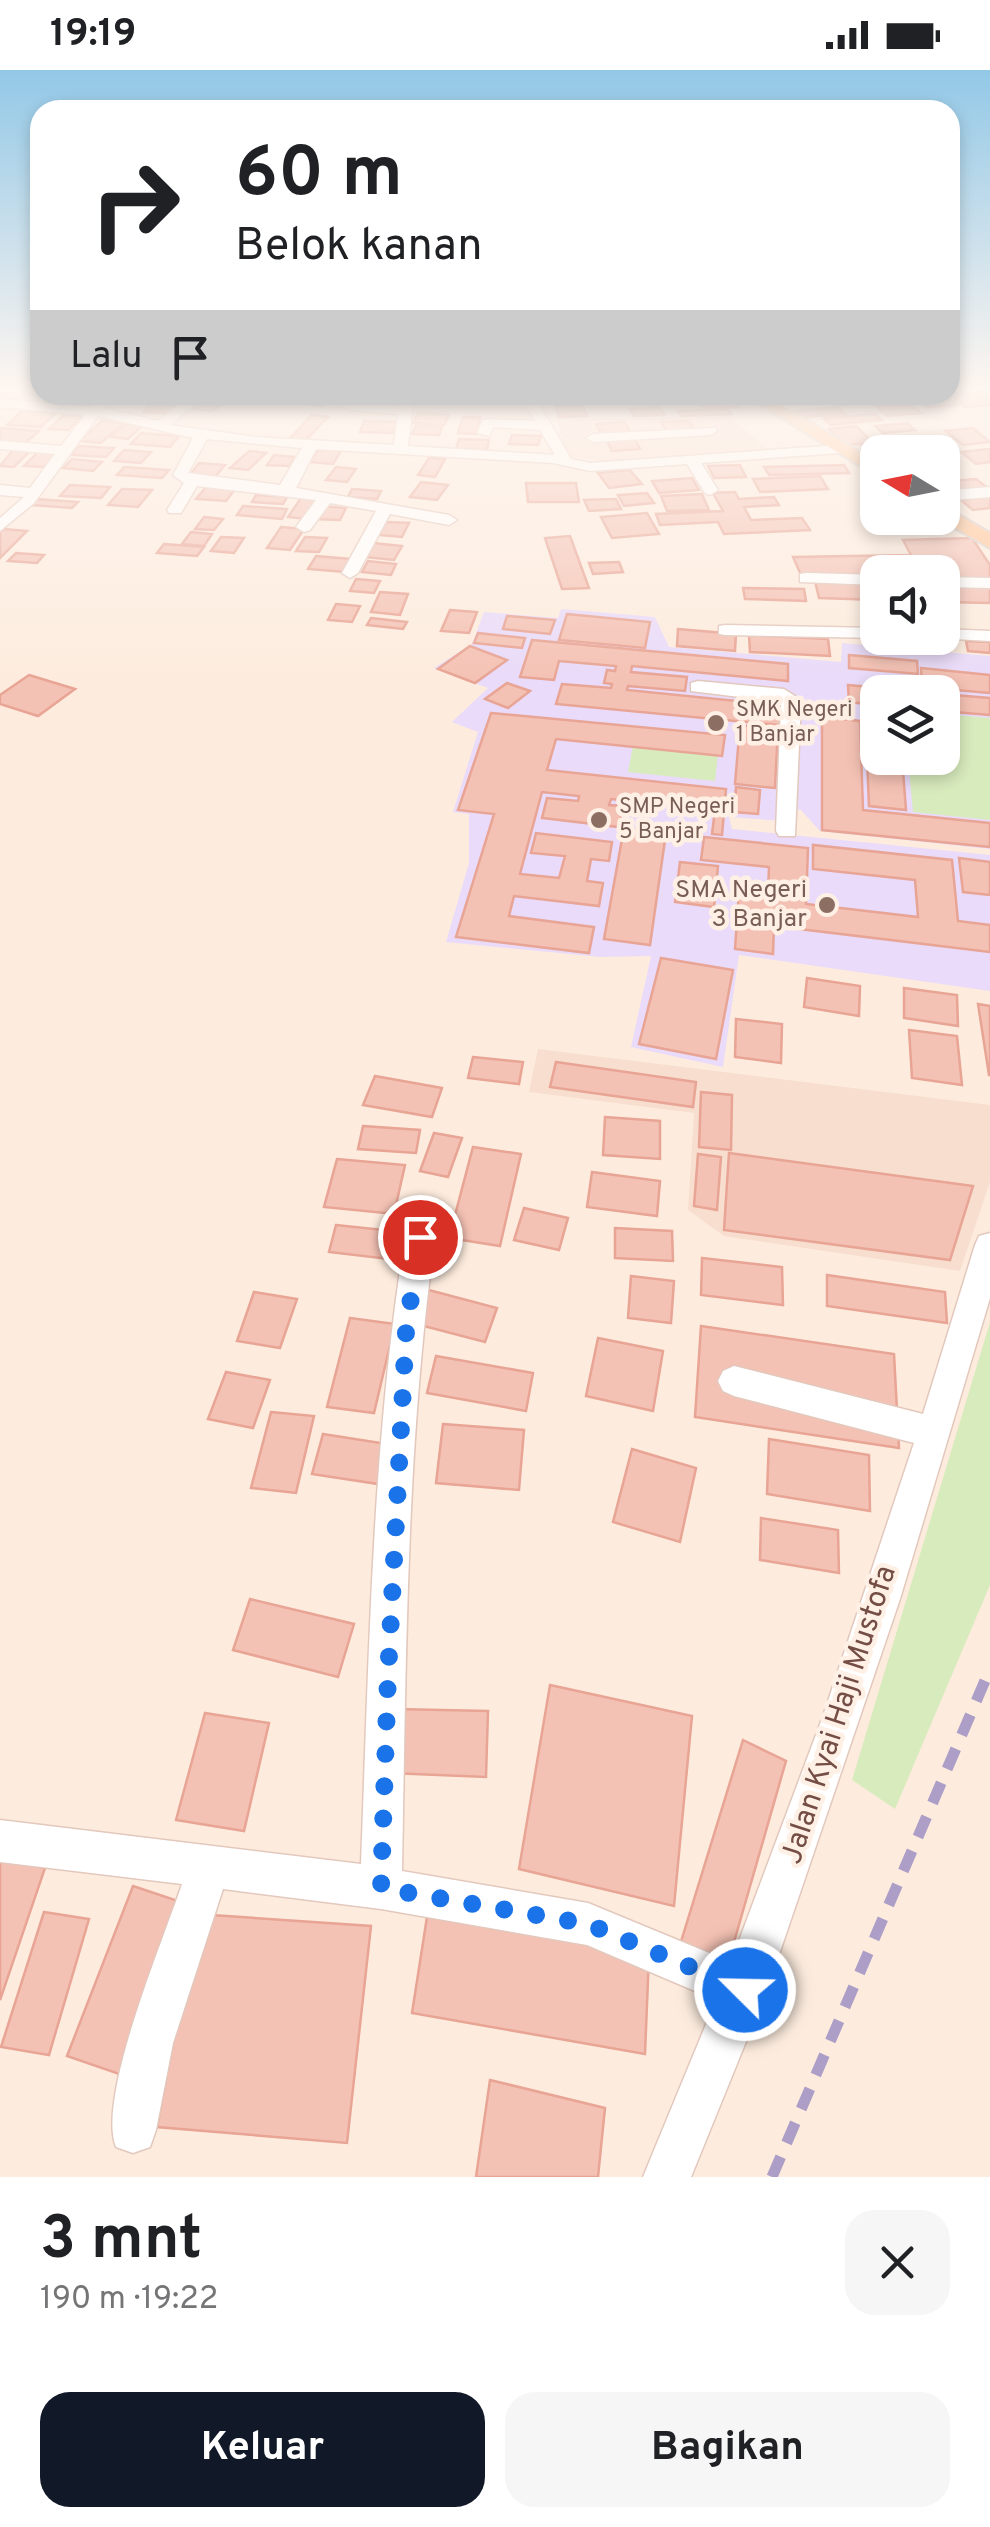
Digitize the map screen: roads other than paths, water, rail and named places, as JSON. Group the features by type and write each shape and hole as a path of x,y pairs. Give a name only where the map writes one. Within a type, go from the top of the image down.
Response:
{"main road":[{"path":"960,522 990,542"}],"street":[{"path":"0,526 40,484"},
{"path":"175,510 191,484"},
{"path":"225,484 289,491 450,520"},
{"path":"287,484 289,491"},
{"path":"707,484 710,490"},
{"path":"0,490 34,492"},
{"path":"960,494 990,492"},
{"path":"304,527 324,500"},
{"path":"350,573 384,509"},
{"path":"806,578 860,580"},
{"path":"960,582 990,583"},
{"path":"725,630 860,633"},
{"path":"960,635 990,636"},
{"path":"698,687 784,695 791,700 787,831"},
{"path":"381,1888 406,1332 420,1237"},
{"name":"Jalan Kyai Haji Mustofa","path":"667,2177 745,1990 826,1768 990,1245"},
{"path":"734,1381 932,1432"},
{"path":"0,1841 381,1888 588,1924 745,1990"},
{"path":"133,2130 150,2042 209,1868"}],"railway":[{"path":"772,2177 990,1669"}],"place":[{"name":"SMK Negeri 1 Banjar","path":"716,723"},
{"name":"SMP Negeri 5 Banjar","path":"599,820"},
{"name":"SMA Negeri 3 Banjar","path":"827,905"}]}
